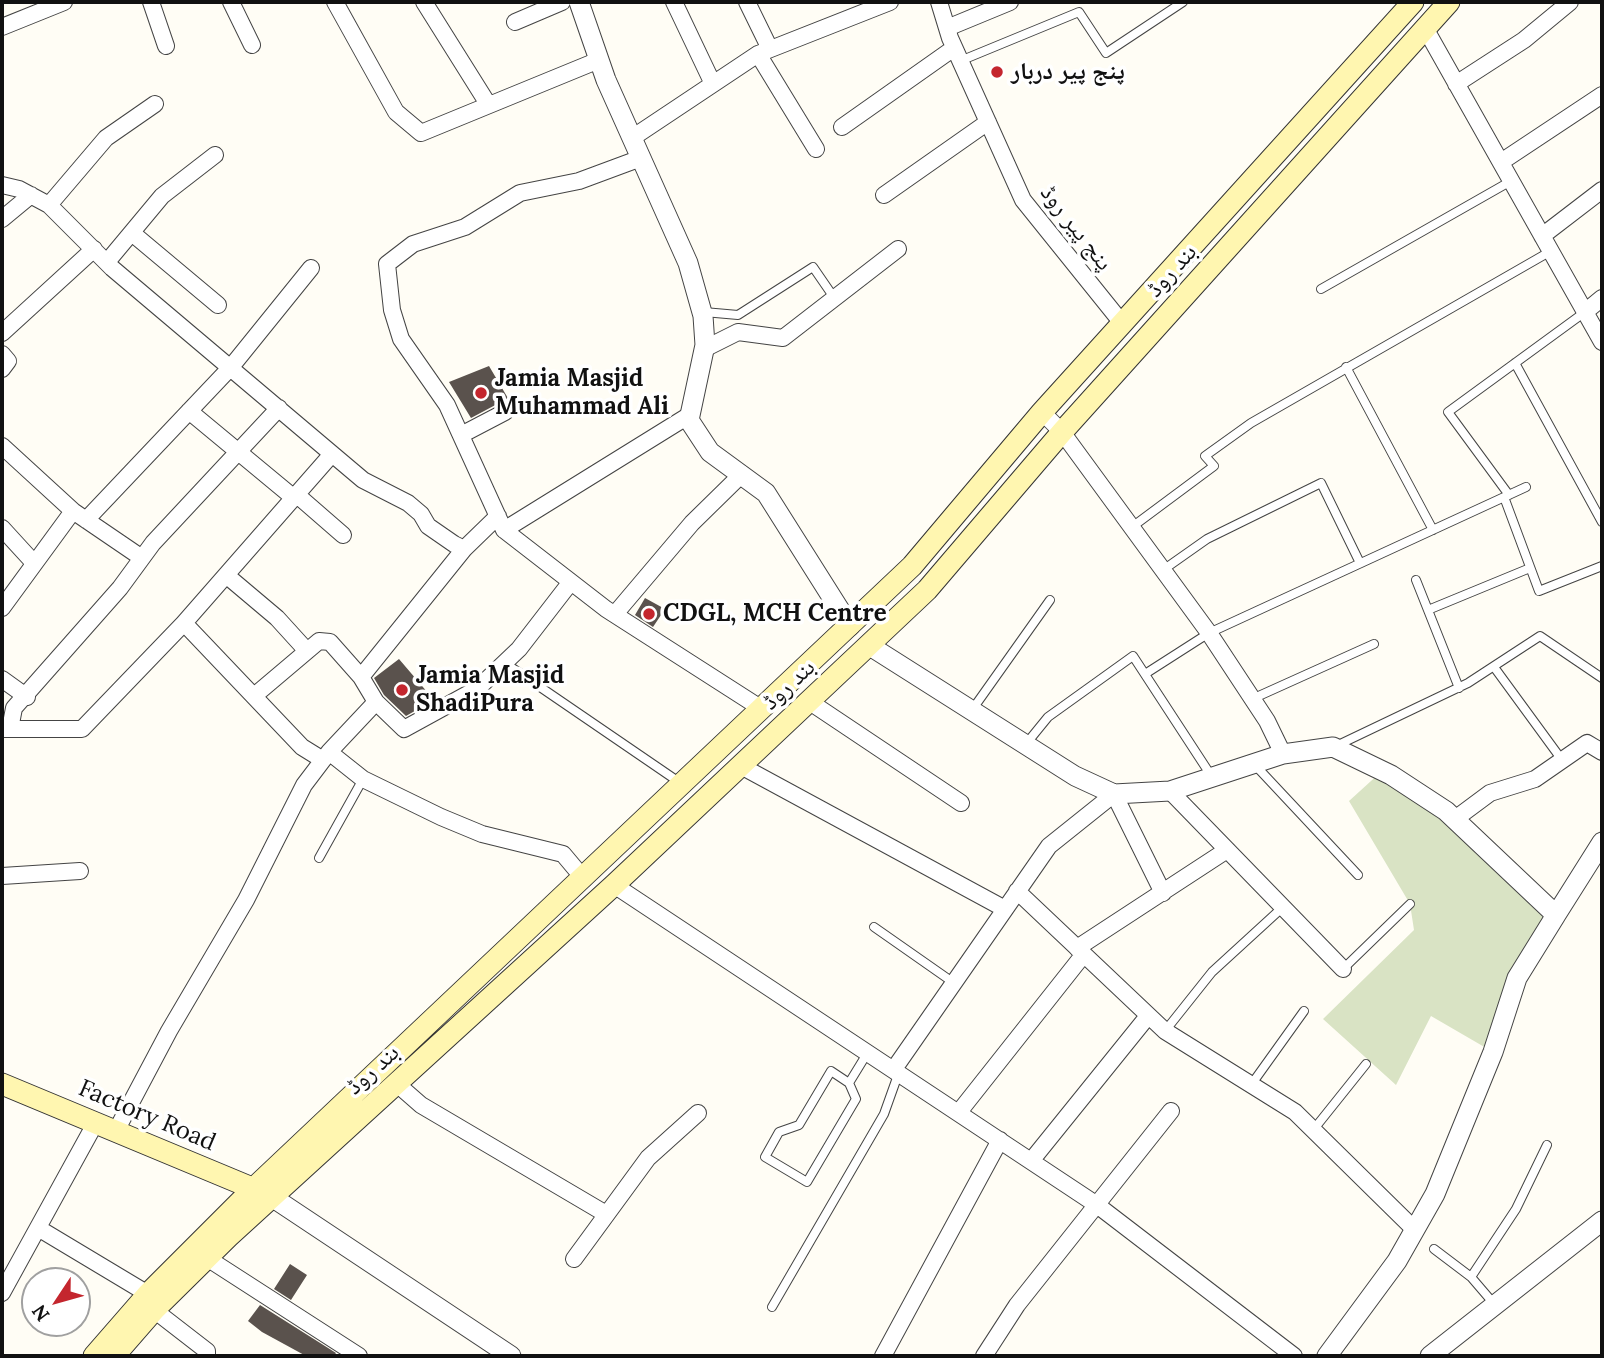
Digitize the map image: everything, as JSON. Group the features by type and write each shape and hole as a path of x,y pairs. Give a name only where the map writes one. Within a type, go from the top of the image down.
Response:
{"main road":[{"name":"بند روڈ","path":"94,1356 681,784 850,626 942,532 1042,412 1413,2"},
{"name":"بند روڈ","path":"114,1356 151,1302 207,1258 263,1193 397,1084 614,885 927,590 1062,432 1449,2"},
{"name":"Factory Road","path":"2,1084 263,1193"}],"street":[{"path":"2,27 64,2"},
{"path":"151,2 166,46"},
{"path":"232,2 251,46"},
{"path":"335,2 396,112 421,133 599,60"},
{"path":"424,2 488,104"},
{"path":"514,22 562,2"},
{"path":"579,2 599,60 688,263 702,312 704,349 688,416 710,452 766,493 850,626"},
{"path":"674,2 713,84"},
{"path":"747,2 764,51 816,149"},
{"path":"632,138 764,51 890,2"},
{"name":"پنج پیر روڈ","path":"939,2 957,54 1023,200 1122,323"},
{"path":"947,27 1010,2"},
{"path":"1456,84 1524,40 1570,2"},
{"path":"1425,28 1602,342"},
{"path":"842,127 957,54"},
{"path":"1500,162 1602,94"},
{"path":"49,205 106,138 155,104"},
{"path":"884,195 988,122"},
{"path":"107,262 162,196 215,155"},
{"path":"641,158 579,181 520,193 465,227 413,244 387,264 392,310 401,339 447,405 501,523 570,583 762,709"},
{"path":"2,185 31,195 49,205 107,262 363,481 408,503 421,514 428,526 464,549"},
{"path":"1542,236 1602,190"},
{"path":"2,219 31,195"},
{"path":"132,233 218,305"},
{"path":"2,333 94,249"},
{"path":"704,349 738,332 783,338 898,249"},
{"path":"2,608 34,563 231,367 311,268"},
{"path":"1585,312 1602,298"},
{"path":"2,354 8,360 2,369"},
{"path":"279,408 142,558 27,697 14,708 6,729 82,729 184,623 332,454"},
{"path":"189,411 342,535"},
{"path":"461,435 505,412"},
{"path":"1042,412 1062,432 1209,633 1252,699 1283,754"},
{"path":"361,677 464,549 501,523 688,416"},
{"path":"2,446 80,515 142,558"},
{"path":"615,614 684,531 742,474"},
{"path":"2,528 34,563"},
{"path":"226,575 277,618 307,651"},
{"path":"254,695 319,641 330,642 361,677 376,702 404,729 477,689 505,663 570,583"},
{"path":"184,623 302,747 326,756 363,779 482,834 563,854 584,878"},
{"path":"870,646 1025,746 1075,776 1114,794 1170,791 1283,754 1333,747 1391,775 1455,819 1556,915"},
{"path":"2,679 27,697"},
{"path":"116,1131 169,1031 246,900 303,785 376,702"},
{"path":"810,702 961,803"},
{"path":"1455,819 1490,793 1535,779 1587,743 1602,752"},
{"path":"741,766 1005,909"},
{"path":"1170,791 1343,969"},
{"path":"897,1071 1049,846 1114,794"},
{"path":"1114,794 1163,893"},
{"path":"1327,1356 1397,1261 1435,1194 1465,1123 1517,978 1602,842"},
{"path":"959,1112 1081,951 1227,849"},
{"path":"2,876 79,871"},
{"path":"614,885 1097,1205 1294,1356"},
{"path":"1017,891 1165,1031 1296,1112 1415,1230"},
{"path":"1031,1161 1148,1016"},
{"path":"397,1084 421,1105 606,1214"},
{"path":"984,1356 1017,1305 1171,1111"},
{"path":"574,1259 648,1158 698,1113"},
{"path":"2,1293 96,1122"},
{"path":"883,1356 1000,1140"},
{"path":"263,1193 511,1356"},
{"path":"1430,1356 1602,1221"},
{"path":"38,1228 151,1302 210,1354"},
{"path":"207,1258 359,1356"}],"lane":[{"path":"957,54 1079,12 1106,54 1183,2"},
{"path":"1321,289 1511,181"},
{"path":"1132,527 1214,466 1205,456 1251,423 1551,251"},
{"path":"702,312 738,315 813,267 835,299"},
{"path":"1585,312 1448,412 1506,496 1539,591 1602,566"},
{"path":"1515,363 1602,522"},
{"path":"1346,367 1433,530"},
{"path":"1163,570 1208,539 1321,483 1360,563"},
{"path":"1145,674 1209,633 1526,487"},
{"path":"1428,610 1530,568"},
{"path":"1416,580 1459,688"},
{"path":"971,712 1050,600"},
{"path":"1333,747 1459,688 1540,636 1602,678"},
{"path":"1252,699 1374,644"},
{"path":"1025,746 1048,718 1133,656 1212,777"},
{"path":"505,663 681,784"},
{"path":"1494,667 1562,761"},
{"path":"1253,763 1357,875"},
{"path":"318,858 363,779"},
{"path":"1343,969 1410,904"},
{"path":"1165,1031 1212,972 1283,907"},
{"path":"874,926 954,983"},
{"path":"1251,1085 1304,1011"},
{"path":"849,1083 868,1052"},
{"path":"1314,1129 1366,1064"},
{"path":"831,1071 849,1083 856,1099 807,1182 765,1157 779,1132 799,1125 831,1071"},
{"path":"772,1307 884,1114 897,1071"},
{"path":"1471,1277 1516,1209 1547,1145"},
{"path":"1434,1249 1471,1277 1495,1305"}],"green space":[{"path":"1382,771 1391,775 1556,915 1493,1052 1431,1016 1396,1085 1323,1019 1414,930 1410,904 1349,801"}],"building":[{"name":"Jamia Masjid Muhammad Ali","path":"489,366 512,405 501,402 471,418 449,382"},
{"name":"CDGL, MCH Centre","path":"645,598 665,609 653,627 635,615"},
{"name":"Jamia Masjid ShadiPura","path":"399,659 434,700 406,716 384,695 374,678"},
{"path":"290,1264 307,1275 291,1300 274,1289"},
{"path":"260,1305 336,1353 334,1356 306,1356 262,1332 248,1321"}],"place":[{"name":"پنج پیر دربار","path":"997,72"},
{"name":"Jamia Masjid Muhammad Ali","path":"481,393"},
{"name":"CDGL, MCH Centre","path":"649,614"},
{"name":"Jamia Masjid ShadiPura","path":"402,690"}]}
